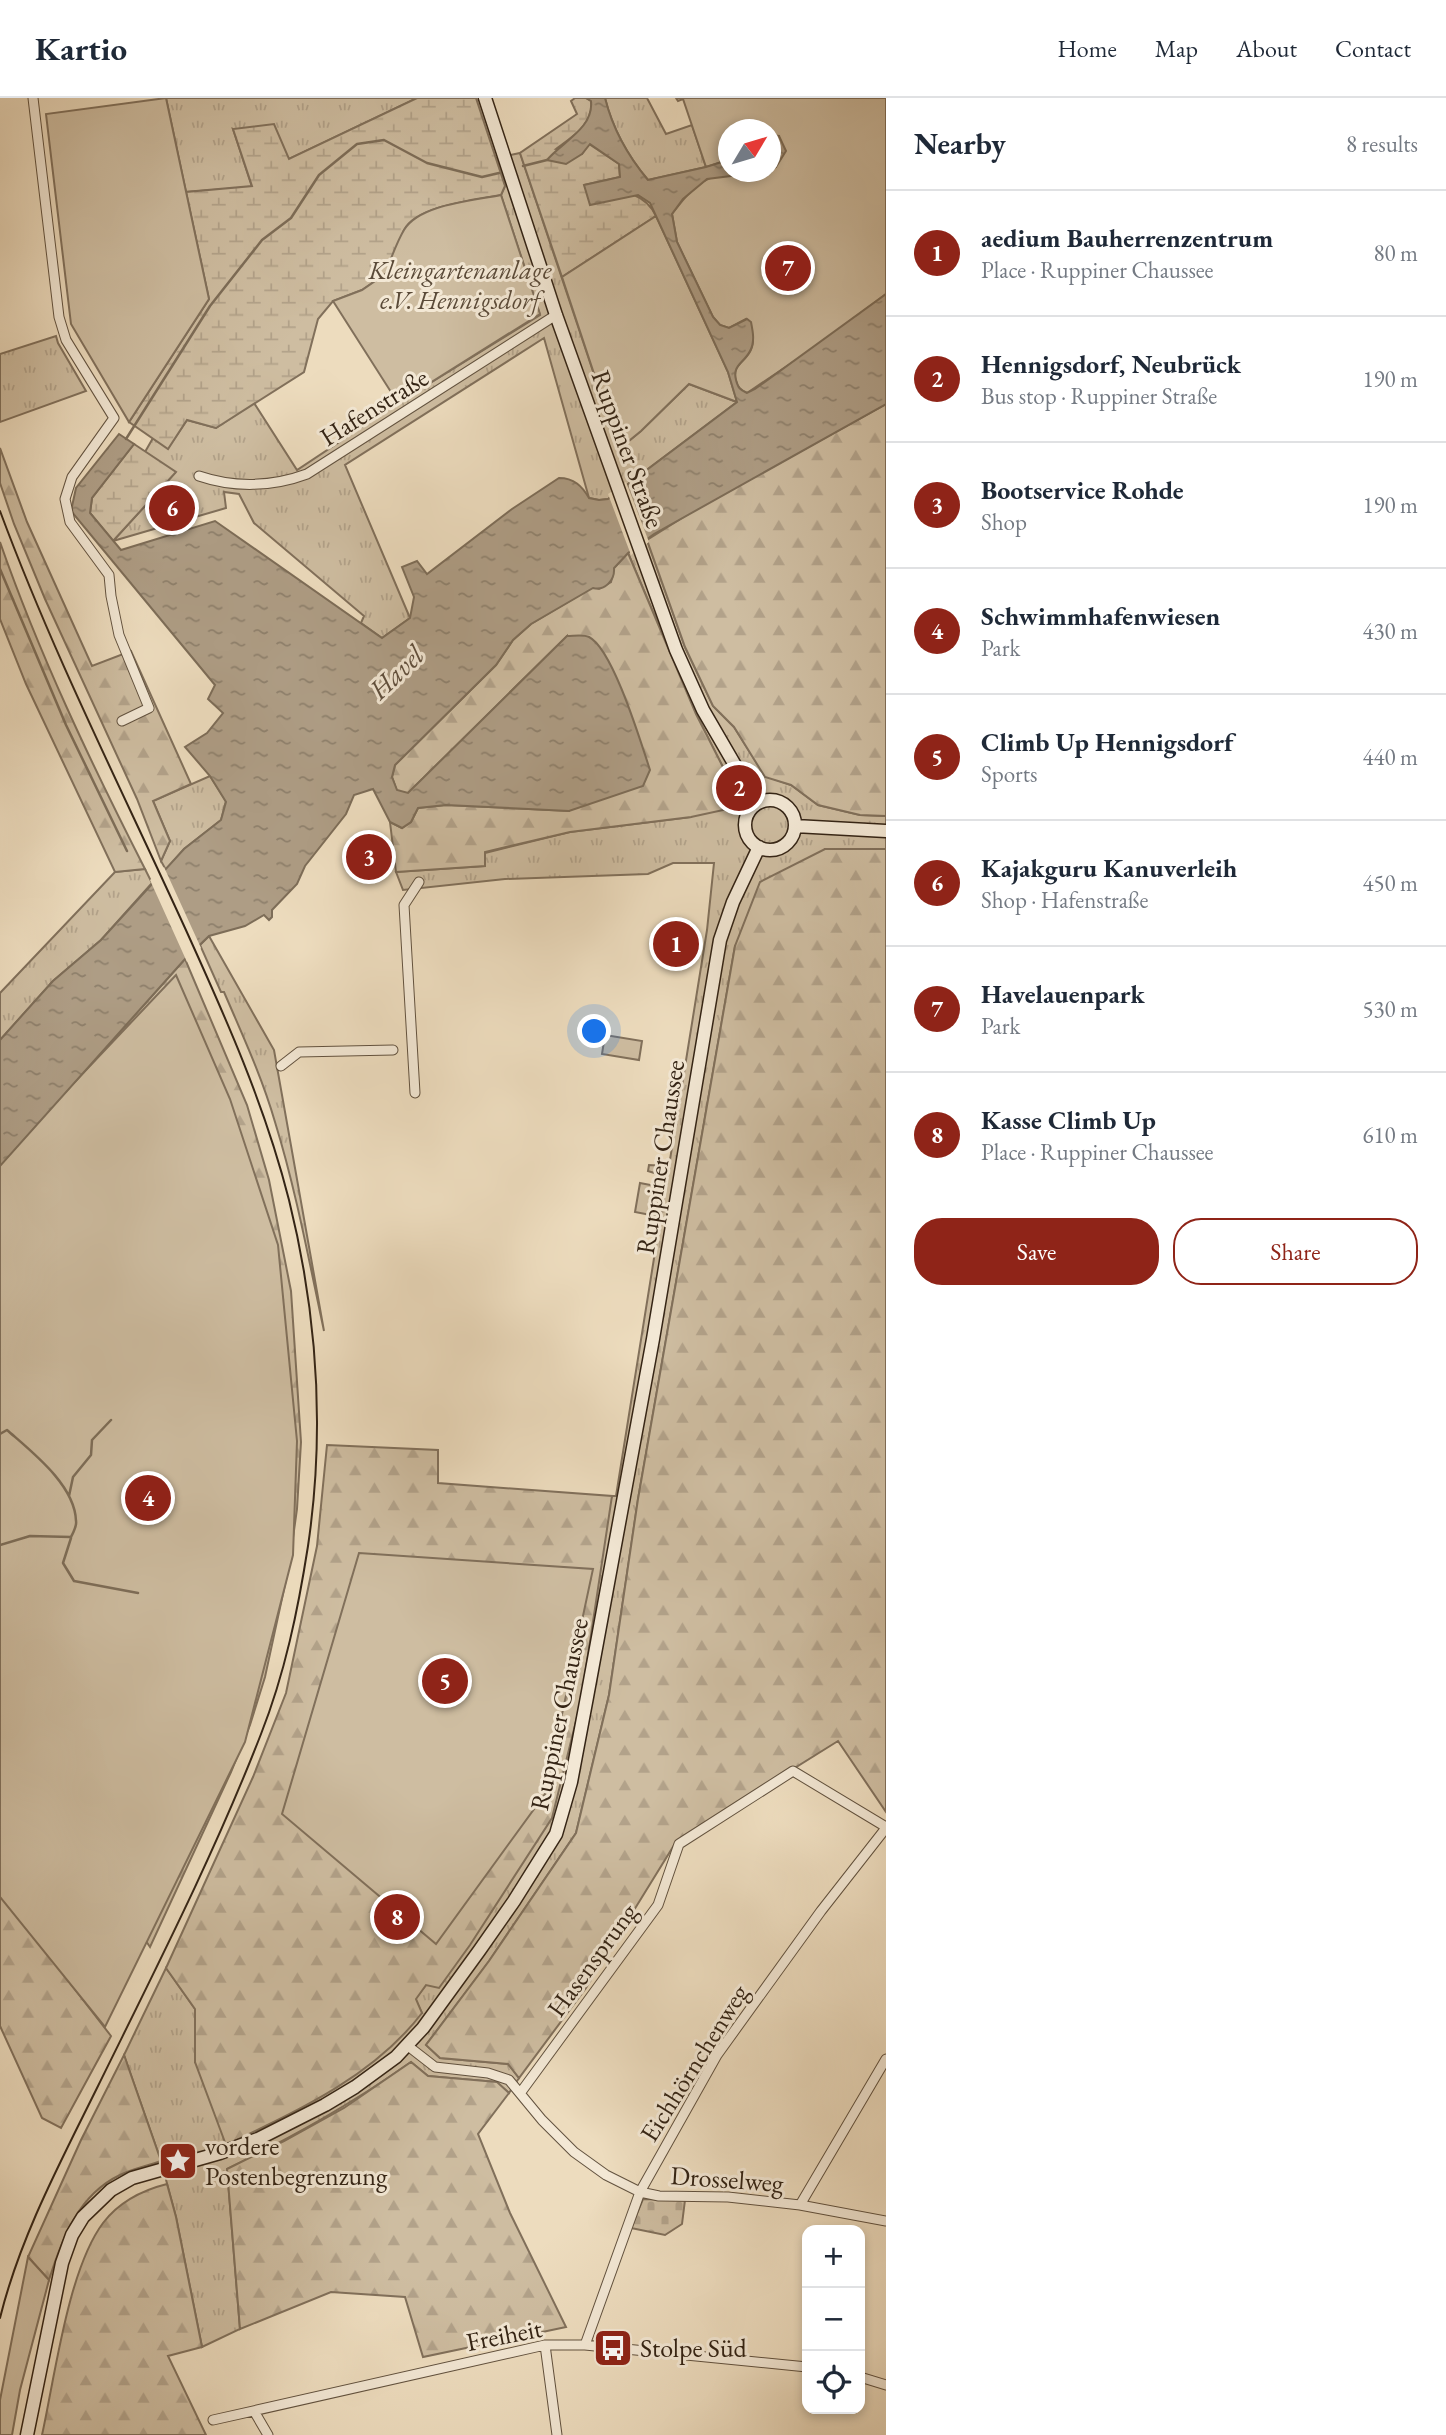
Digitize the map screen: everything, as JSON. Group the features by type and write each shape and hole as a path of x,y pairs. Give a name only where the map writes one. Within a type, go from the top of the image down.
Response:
{"main road":[{"name":"Ruppiner Straße","path":"485,98 556,315 676,650 703,710 757,803"},
{"path":"775,800 790,809 795,826 793,834 783,846 774,849 759,847 749,837 745,823 748,812 757,803 775,800"},
{"path":"795,826 886,831"},
{"name":"Ruppiner Chaussee","path":"27,2435 62,2263 72,2235 83,2217 102,2197 120,2184 145,2173 236,2148 279,2129 355,2087 408,2046 514,1901 548,1849 562,1818 587,1698 645,1380 720,940 733,902 759,847"}],"street":[{"path":"33,98 59,317 66,340 114,418 72,477 65,499 70,522 109,575 119,635 149,708 122,721"},
{"name":"Hafenstraße","path":"199,476 233,484 260,485 288,481 307,474 556,315"},
{"path":"415,1093 404,905 419,881"},
{"path":"281,1066 299,1052 393,1050"},
{"name":"Hasensprung","path":"521,2092 658,1905 679,1844 793,1771 886,1828"},
{"name":"Eichhörnchenweg","path":"585,2345 640,2192 717,2055 821,1911 886,1828"},
{"name":"Drosselweg","path":"408,2046 435,2067 501,2076 509,2080 542,2120 574,2151 606,2175 640,2192 659,2196 728,2197 800,2205 886,2221"},
{"path":"800,2205 886,2059"},
{"path":"545,2345 557,2435"},
{"name":"Freiheit","path":"213,2420 545,2345 585,2345 802,2367"},
{"path":"865,2379 886,2385"},
{"path":"254,2411 268,2435"}],"green space":[{"path":"166,98 417,98 289,159 233,129 252,187 186,192"},
{"path":"166,98 209,299 129,422 71,324 46,114"},
{"path":"417,98 476,98 505,186 501,195 434,209 411,222 402,234 394,268 362,290 333,301 318,319 304,372 216,428 187,420 168,449 129,422 209,299 186,192 252,186 233,129 274,124 289,159"},
{"path":"575,98 591,101 589,117 581,129 556,149 582,154 589,144 619,164 620,177 584,185 635,195 650,207 656,216 562,277 520,153 577,114 571,101"},
{"path":"605,98 647,98 666,134 692,125 706,167 648,180 622,142"},
{"path":"676,98 886,98 886,294 811,350 747,393 739,387 735,375 738,366 752,347 753,339 746,319 729,328 720,325 713,317 677,242 672,214 693,190 714,177 718,176 718,182 781,182 781,119 718,119 718,163 706,167 683,99 678,101"},
{"path":"520,153 619,449 689,384 737,402 608,499 589,498 544,338 345,465 410,618 382,638 361,623 364,616 254,523 239,494 224,492 226,508 113,541 175,473 145,452 153,438 168,448 187,420 216,428 254,403 297,470 398,403 540,315 501,195 505,186 496,158"},
{"name":"Kleingartenanlage e.V. Hennigsdorf","path":"501,195 540,314 398,403 333,301 362,290 394,268 390,261 404,230 422,214 448,205"},
{"path":"656,216 728,372 737,402 689,384 619,449 562,277"},
{"path":"56,336 86,391 0,422 0,354"},
{"path":"886,404 886,816 860,815 818,805 791,785 765,777 734,727 713,706 685,647 647,540 698,508"},
{"path":"134,444 176,472 113,541 90,513 92,498"},
{"path":"0,448 27,522 92,666 131,651 191,784 153,801 170,841 161,861 137,799 45,599 14,524 0,483"},
{"path":"647,540 685,647 713,706 734,727 765,776 791,785 818,805 860,815 886,816 886,849 825,849 735,946 638,1499 609,1695 576,1833 489,1961 426,2045 440,2058 508,2064 519,2078 509,2093 496,2082 428,2076 411,2062 321,2119 227,2169 240,2329 202,2347 176,2217 161,2161 124,2055 166,1968 195,2009 195,2062 422,2013 415,1999 426,1985 612,1496 616,1496 667,1177 648,1171 649,1165 669,1166 707,930 714,863 673,863 648,874 505,879 403,890 396,872 484,866 485,853 570,832 691,817 729,779 696,714 628,553"},
{"path":"0,542 67,708 145,869 115,872 26,684 0,619"},
{"path":"628,553 696,714 729,779 728,809 691,817 570,832 485,852 485,866 396,872 390,822 402,828 411,822 418,808 446,805 569,811 567,636 407,794 397,791 392,777 395,765 496,665 513,640 531,624 593,587 599,589 611,582 614,568"},
{"path":"210,776 226,801 221,820 184,849 166,870 161,861 170,841 153,801"},
{"path":"825,849 886,849 886,1812 838,1741 676,1842 586,1988 519,2078 508,2064 440,2058 426,2045 489,1961 576,1833 609,1695 638,1499 735,946 760,882"},
{"path":"145,869 152,883 101,940 53,981 0,1040 0,993 115,872"},
{"path":"209,936 274,1050 324,1331 283,1148 251,1056 224,992 221,992 200,945"},
{"path":"185,959 247,1105 269,1180 291,1291 301,1442 297,1509 289,1566 265,1677 250,1725 150,1947 126,1911 13,1909 111,2036 61,2128 42,2118 0,2026 0,1166"},
{"path":"176,975 230,1099 278,1245 297,1441 293,1555 245,1742 105,2027 0,1897 0,1161"},
{"path":"605,1035 642,1041 639,1060 602,1054"},
{"path":"640,1183 661,1187 656,1216 635,1212"},
{"path":"327,1445 438,1450 438,1483 612,1496 581,1701 552,1818 439,1988 426,1985 416,1999 422,2013 402,2036 381,2056 332,2090 226,2145 195,2062 195,2009 166,1968 253,1777 286,1693 317,1546"},
{"path":"359,1553 593,1569 545,1794 436,1944 282,1814"},
{"path":"124,2055 161,2161 120,2175 93,2194 66,2234 49,2280 28,2257 81,2140"},
{"path":"411,2062 428,2076 497,2082 509,2093 478,2134 510,2213 566,2327 423,2357 405,2297 331,2292 240,2329 227,2169 344,2108"},
{"path":"167,2184 202,2347 168,2356 206,2435 42,2435 64,2324 91,2243 103,2223 116,2209 140,2193"},
{"path":"643,2199 685,2200 682,2224 665,2235 631,2228"},
{"path":"28,2257 49,2280 20,2390 12,2435 0,2435 0,2400"}],"water":[{"name":"Havel","path":"586,98 605,98 622,142 648,180 718,163 718,178 707,179 683,199 672,214 677,242 713,317 720,325 729,328 747,319 751,322 752,348 739,364 735,375 740,388 747,393 755,389 886,294 886,404 654,534 628,553 614,568 613,577 608,584 593,588 531,624 513,640 496,665 395,765 392,777 397,790 408,793 567,636 581,635 589,637 598,645 625,698 650,770 643,786 569,811 446,805 418,808 411,822 402,828 390,822 373,789 354,795 346,814 305,866 297,884 272,910 272,917 269,920 264,915 245,926 209,936 185,959 0,1166 0,1040 53,981 101,940 184,849 221,820 226,802 210,776 185,747 207,733 223,713 208,699 215,685 71,511 76,488 119,434 134,444 92,498 90,513 121,550 215,521 382,638 410,618 414,597 402,567 417,561 427,574 512,509 559,478 569,479 577,484 589,498 608,499 737,402 728,372 650,203 638,195 590,205 584,185 620,177 619,164 590,144 582,154 566,164 547,160 576,134 588,119 591,101"},
{"path":"781,140 786,151 781,159"}],"pier":[{"path":"626,482 649,542 631,555 608,494"},
{"path":"164,867 201,948 187,962 150,880"}],"waterway":[{"path":"126,439 210,306 262,240 291,218 319,175 357,144 384,140 427,163 482,177 499,173"},
{"path":"523,166 547,160"},
{"path":"0,569 66,725 127,851"},
{"path":"69,1496 73,1477 91,1455 92,1440 111,1420"},
{"path":"0,1434 7,1430 50,1470 68,1495 74,1508 76,1523 71,1537 30,1536 0,1545"},
{"path":"71,1538 63,1563 74,1581 138,1593"}],"tram line":[{"path":"0,511 65,669 215,994 268,1130 299,1243 312,1329 317,1416 308,1546 290,1641 270,1711 204,1868 30,2229 0,2318"}],"place":[{"name":"Havelauenpark","path":"788,268"},
{"name":"Kajakguru Kanuverleih","path":"172,508"},
{"name":"Hennigsdorf, Neubrück","path":"739,788"},
{"name":"Bootservice Rohde","path":"369,857"},
{"name":"aedium Bauherrenzentrum","path":"676,944"},
{"name":"Schwimmhafenwiesen","path":"148,1498"},
{"name":"Climb Up Hennigsdorf","path":"445,1681"},
{"name":"Kasse Climb Up","path":"397,1917"},
{"name":"vordere Postenbegrenzung","path":"178,2161"},
{"name":"Stolpe Süd","path":"613,2348"}]}
